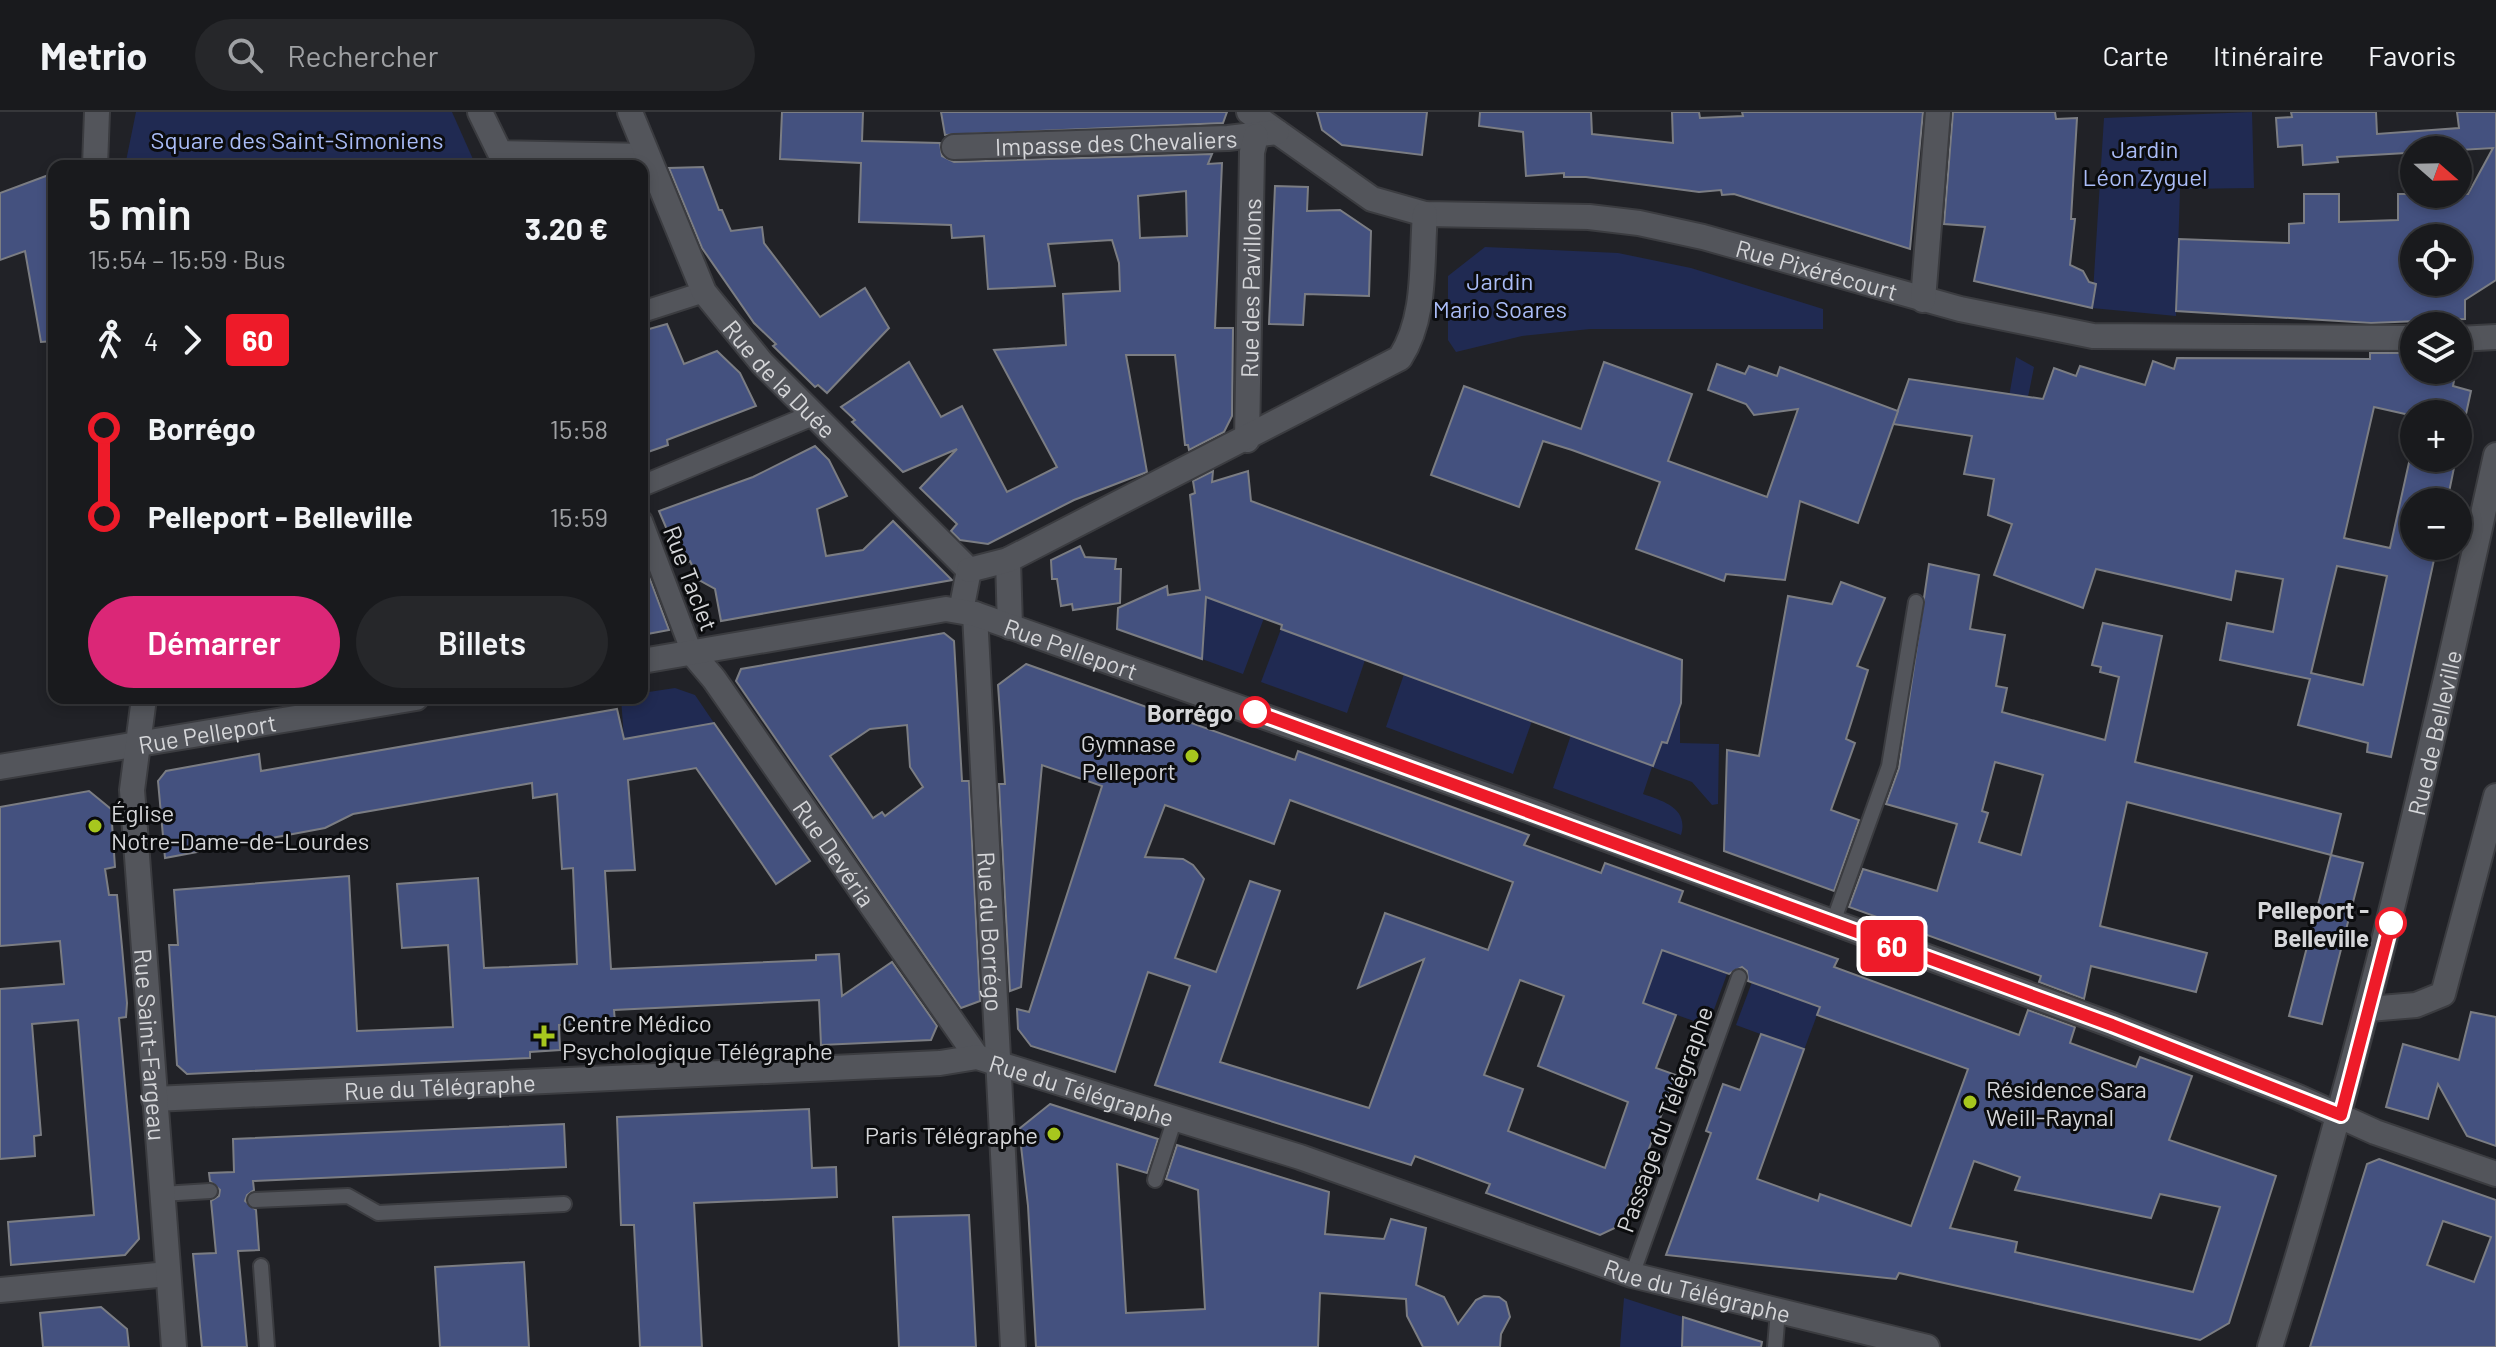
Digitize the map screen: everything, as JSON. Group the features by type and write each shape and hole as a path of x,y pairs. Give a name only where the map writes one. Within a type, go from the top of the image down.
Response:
{"street":[{"path":"95,160 97,112"},
{"path":"480,112 500,153 646,156"},
{"name":"Rue de la Duée","path":"630,112 648,160"},
{"name":"Rue Pixérécourt","path":"1249,112 1372,199 1425,214 1589,217 1639,223 1703,237 1923,300 2093,336 2400,338"},
{"path":"1923,300 1938,112"},
{"name":"Impasse des Chevaliers","path":"954,147 1273,127"},
{"name":"Rue des Pavillons","path":"1247,440 1252,152 1273,127"},
{"name":"Rue de la Duée","path":"648,161 704,292 762,363 969,570"},
{"path":"968,612 969,570 1008,560 1247,440 1287,414 1400,358 1412,340 1419,315 1425,214"},
{"path":"648,310 704,292"},
{"path":"2472,338 2496,337"},
{"path":"648,484 813,415"},
{"name":"Rue de Belleville","path":"2270,1347 2341,1115 2369,1009 2417,814 2496,455"},
{"name":"Rue Taclet","path":"648,537 692,653"},
{"path":"1008,560 1010,627"},
{"name":"Rue Pelleport","path":"648,660 946,609 968,612 1536,813 1832,925 2112,1025 2341,1115 2375,1132 2496,1174"},
{"name":"Rue du Borrégo","path":"968,612 987,1060 1013,1347"},
{"name":"Rue Devéria","path":"692,653 714,679 987,1060"},
{"name":"Rue Saint-Fargeau","path":"143,704 132,790 174,1347"},
{"name":"Rue Pelleport","path":"0,767 379,704"},
{"path":"2369,1009 2416,1005 2443,994 2496,796"},
{"name":"Rue du Télégraphe","path":"154,1099 987,1060 1300,1157 1632,1275 1927,1347"},
{"path":"0,1290 168,1274"}],"lane":[{"path":"1832,925 1889,766 1916,602"},
{"name":"Passage du Télégraphe","path":"1632,1275 1739,977"},
{"path":"1155,1180 1175,1118"},
{"path":"162,1194 210,1191"},
{"path":"255,1200 348,1196 378,1213 564,1204"},
{"path":"261,1266 267,1347"},
{"path":"1775,1347 1778,1311"}],"green space":[{"name":"Square des Saint-Simoniens","path":"136,112 452,112 473,160 126,160"},
{"name":"Jardin Léon Zyguel","path":"2252,112 2254,188 2180,189 2176,316 2092,308 2104,118"},
{"name":"Jardin Mario Soares","path":"1485,247 1618,253 1691,268 1823,309 1823,329 1590,329 1522,336 1456,352 1448,340 1448,276"},
{"path":"2016,357 2034,367 2028,397 2006,414"},
{"path":"1206,597 1264,618 1243,674 1202,659"},
{"path":"1281,629 1365,660 1347,713 1261,682"},
{"path":"1404,674 1532,721 1513,774 1386,727"},
{"path":"675,688 695,695 714,723 624,739 621,704 648,704 648,692"},
{"path":"1680,693 1680,743 1719,744 1718,804 1712,805 1692,782 1652,767 1643,794 1666,803 1678,812 1681,835 1553,788 1571,735 1653,765 1662,741 1667,743"},
{"path":"1662,950 1727,974 1708,1026 1643,1003"},
{"path":"1752,982 1820,1007 1804,1050 1736,1025"},
{"path":"1624,1298 1757,1341 1756,1347 1620,1347"}],"building":[{"path":"782,112 863,112 862,141 940,143 942,156 954,162 1212,154 1208,164 1222,163 1215,328 1233,328 1232,416 1224,432 1189,450 1185,445 1175,355 1126,355 1147,472 1074,500 988,544 960,540 951,531 957,524 920,488 957,449 903,472 841,407 909,362 941,417 962,406 1007,492 1057,467 994,350 1066,345 1063,294 1120,291 1119,263 1112,240 1048,244 1055,286 988,289 984,236 952,238 951,225 859,222 861,163 780,159","holes":["1186,191 1187,236 1140,238 1138,196"]},
{"path":"941,112 1227,112 1223,123 945,135"},
{"path":"1317,112 1427,112 1422,155 1342,145 1322,130"},
{"path":"1480,112 1591,112 1592,134 1673,143 1672,112 1699,112 1700,118 1743,116 1742,112 1923,112 1910,249 1734,194 1722,195 1721,190 1699,192 1586,177 1564,177 1564,173 1526,176 1523,132 1479,126"},
{"path":"1953,112 2055,112 2056,119 2077,118 2071,219 2075,219 2070,265 2083,271 2089,282 2096,284 2092,308 1974,281 1985,227 1944,224"},
{"path":"2291,112 2376,112 2377,134 2459,128 2457,112 2496,112 2496,280 2472,295 2472,224 2400,224 2400,296 2471,296 2465,300 2465,312 2400,312 2400,322 2371,323 2176,311 2179,239 2289,243 2289,224 2304,223 2304,194 2339,194 2339,222 2398,220 2398,194 2400,208 2472,208 2472,187 2493,148 2472,149 2472,136 2400,136 2400,153 2337,157 2338,162 2303,165 2302,145 2278,147 2276,118 2292,117"},
{"path":"703,167 719,210 722,210 731,231 762,227 764,243 820,317 865,288 889,328 827,393 818,385 815,387 773,346 776,344 754,323 702,248 669,168"},
{"path":"48,175 48,341 41,342 25,251 0,260 0,193"},
{"path":"1275,186 1308,187 1307,211 1340,210 1371,231 1369,296 1305,294 1303,325 1269,324"},
{"path":"667,324 684,364 717,351 740,373 756,406 667,440 668,445 648,452 648,329"},
{"path":"2370,353 2400,353 2400,384 2453,384 2471,391 2469,400 2400,400 2400,413 2374,407 2344,538 2390,548 2400,503 2400,560 2434,560 2391,757 2367,752 2368,743 2298,725 2310,679 2220,660 2227,623 2273,632 2283,579 2236,571 2231,600 2096,569 2083,608 1994,575 2012,524 1988,515 1994,479 1964,474 1972,436 1893,424 1909,379 2043,399 2054,368 2076,376 2080,366 2145,385 2153,361 2174,369 2177,358 2370,359","holes":["2337,566 2387,576 2363,685 2311,673"]},
{"path":"1604,362 1692,394 1668,461 1767,497 1798,409 1754,415 1746,404 1708,390 1717,364 1745,374 1749,366 1777,376 1780,367 1898,411 1858,523 1800,501 1785,580 1726,574 1724,581 1636,549 1660,482 1572,450 1543,441 1519,507 1431,475 1464,386 1581,429"},
{"path":"815,446 829,460 847,496 817,509 826,556 863,550 893,521 952,580 721,621 715,589 699,580 690,561 682,565 659,511 753,477"},
{"path":"1213,471 1212,482 1248,471 1251,501 1682,660 1681,703 1667,743 1662,742 1653,766 1281,629 1282,625 1206,597 1202,659 1117,629 1118,608 1167,586 1168,595 1200,590 1190,495 1195,493 1193,481"},
{"path":"2407,472 2453,472 2450,488 2403,488"},
{"path":"1080,546 1085,557 1116,559 1115,569 1121,569 1120,603 1073,610 1072,604 1061,606 1057,579 1052,579 1051,560"},
{"path":"1929,564 1979,575 1970,629 2005,635 1996,686 2007,688 2002,712 2105,740 2119,677 2100,672 2101,667 2092,665 2103,623 2162,636 2135,762 2341,814 2331,855 2127,802 2100,926 2207,953 2196,992 2091,966 2084,999 2039,982 2041,976 1849,907 1863,869 1937,891 1957,824 1886,804 1899,768","holes":["1995,762 2043,775 2021,855 1979,842 1988,813 1982,811"]},
{"path":"648,574 669,630 648,634"},
{"path":"1841,582 1885,598 1857,666 1868,670 1846,739 1855,743 1831,810 1859,820 1834,891 1724,851 1727,750 1759,756 1788,596 1832,604"},
{"path":"944,633 954,641 962,781 969,781 980,1001 961,1008 736,681 741,669","holes":["907,725 910,767 923,787 885,816 882,812 873,818 830,756 870,729"]},
{"path":"1026,664 1295,760 1298,751 1529,835 1524,845 1601,873 1605,863 1683,891 1679,902 1838,959 1834,967 2019,1035 2028,1010 2075,1027 2070,1043 2136,1067 2140,1057 2192,1076 2169,1140 2276,1176 2229,1323 2200,1340 1899,1273 1896,1279 1666,1255 1711,1133 1706,1131 1723,1084 1740,1090 1761,1034 1804,1049 1757,1179 1818,1201 1820,1194 1911,1226 1968,1069 1817,1015 1820,1007 1748,981 1747,971 1742,967 1729,974 1662,950 1643,1003 1676,1015 1656,1068 1676,1075 1621,1225 1600,1235 1486,1193 1490,1184 1415,1156 1411,1165 1155,1085 1190,986 1148,972 1115,1072 1031,1046 1018,1029 1017,1009 1029,1012 1102,786 1042,765 1021,987 1010,991 999,784 1005,784 998,685","holes":["1290,800 1513,882 1488,950 1385,913 1358,988 1424,959 1369,1108 1220,1062 1280,891 1250,881 1216,972 1175,958 1204,879 1193,865 1183,859 1145,857 1165,805 1274,844","1520,980 1564,996 1538,1066 1628,1102 1605,1168 1508,1131 1523,1089 1484,1075","1974,1161 2020,1177 2015,1190 2151,1218 2160,1194 2220,1207 2193,1292 2015,1252 2017,1242 1950,1228"]},
{"path":"617,709 624,739 714,723 810,861 776,884 696,768 628,780 635,870 605,871 611,969 816,960 816,955 839,954 842,996 892,962 937,1026 931,1040 821,1045 819,1000 614,1010 615,1022 559,1025 560,1050 530,1052 530,1058 187,1074 177,1065 169,945 178,945 174,890 349,876 357,1031 453,1027 448,945 402,948 397,884 478,878 484,968 577,964 573,868 562,869 557,794 533,798 532,783 353,814 325,828 165,858 158,781 166,771 259,754 261,771"},
{"path":"89,791 111,809 115,867 105,869 109,895 117,895 122,947 127,1003 126,1017 119,1018 139,1239 125,1255 11,1265 8,1222 94,1215 78,1020 32,1024 41,1135 34,1136 35,1156 0,1159 0,989 64,984 60,941 0,946 0,807"},
{"path":"2331,855 2363,863 2322,1024 2289,1016"},
{"path":"2471,1012 2496,1017 2496,1146 2467,1136 2438,1084 2428,1119 2386,1107 2403,1044 2459,1060"},
{"path":"1050,1104 1158,1139 1147,1173 1117,1164 1126,1313 1205,1309 1198,1190 1166,1179 1177,1145 1329,1192 1325,1234 1384,1239 1391,1219 1426,1228 1416,1285 1444,1297 1458,1324 1476,1300 1484,1296 1499,1297 1506,1302 1510,1317 1501,1334 1500,1347 1423,1347 1407,1316 1406,1299 1320,1293 1318,1347 1036,1347 1028,1206 1019,1129"},
{"path":"809,1109 812,1168 836,1167 837,1197 694,1203 702,1347 640,1347 634,1225 621,1225 617,1117"},
{"path":"564,1124 566,1167 253,1181 254,1190 245,1201 256,1210 259,1250 238,1251 247,1347 202,1347 193,1254 216,1253 211,1201 219,1196 220,1190 210,1181 209,1173 234,1172 233,1139"},
{"path":"2379,1159 2496,1200 2496,1347 2310,1347 2367,1164","holes":["2443,1221 2491,1237 2474,1282 2427,1265"]},
{"path":"969,1215 976,1347 899,1347 893,1217"},
{"path":"524,1262 529,1347 440,1347 435,1267"},
{"path":"101,1307 127,1329 129,1347 43,1347 40,1313"},
{"path":"1683,1317 1762,1342 1761,1347 1682,1347"}],"bus line":[{"name":"60","path":"1255,712 2112,1025 2341,1115 2391,923"}],"place":[{"name":"Borrégo","path":"1255,712"},
{"name":"Gymnase Pelleport","path":"1192,756"},
{"name":"Église Notre-Dame-de-Lourdes","path":"95,826"},
{"name":"Pelleport - Belleville","path":"2391,923"},
{"name":"Centre Médico Psychologique Télégraphe","path":"544,1036"},
{"name":"Résidence Sara Weill-Raynal","path":"1970,1102"},
{"name":"Paris Télégraphe","path":"1054,1134"}]}
